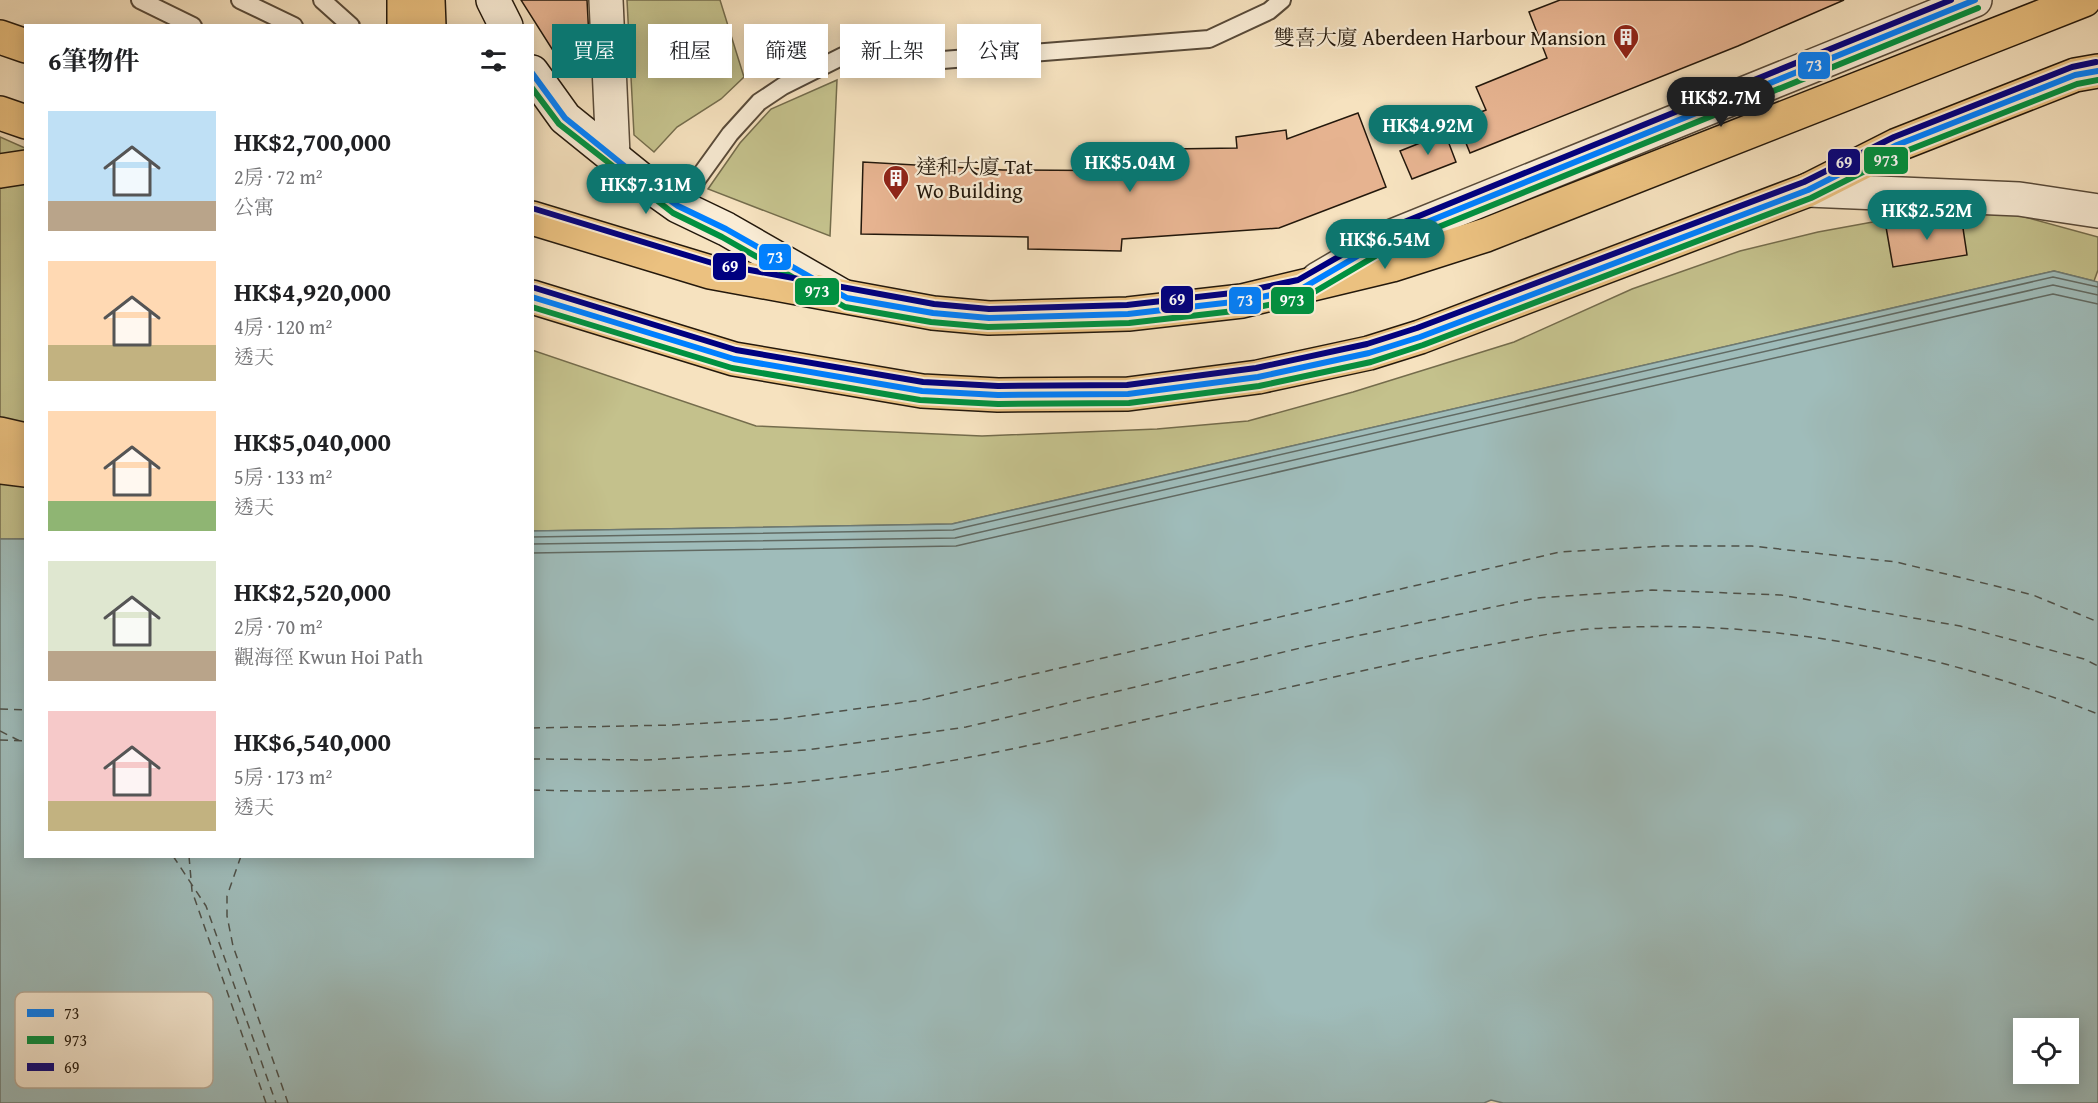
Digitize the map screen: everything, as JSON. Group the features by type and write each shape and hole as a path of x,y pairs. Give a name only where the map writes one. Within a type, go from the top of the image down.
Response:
{"main road":[{"path":"404,0 404,24"},
{"path":"428,0 429,24"},
{"path":"534,219 710,272 933,313 989,318 1041,317 1140,313 1242,301 1301,289 1428,255 1548,213 2084,0"},
{"path":"0,37 24,45"},
{"path":"534,298 734,359 922,391 998,395 1128,394 1258,377 1369,353 1515,302 1808,190 1898,145 2075,75 2098,71"},
{"path":"0,113 24,121"},
{"path":"0,171 24,167"},
{"path":"0,434 24,440"},
{"path":"0,467 24,470"}],"street":[{"path":"493,0 505,24"},
{"path":"606,0 614,155"},
{"path":"1301,289 1390,237 1975,0"},
{"path":"534,75 565,118 678,206 726,229 847,298"},
{"path":"1808,190 2019,199 2098,211"}],"lane":[{"path":"140,0 189,24"},
{"path":"240,0 290,24"},
{"path":"322,0 349,24"},
{"path":"678,206 730,134 759,102 783,86 843,56 930,61 1209,39 1269,11 1282,0"},
{"path":"534,102 565,118"}],"shaded area":[{"path":"627,0 720,0 727,24 648,24 648,78 732,78 732,38 744,77 721,99 677,127 654,152 634,135 631,78 636,78 636,24 628,24"},
{"path":"837,80 830,236 708,189 740,143 771,109"},
{"path":"0,137 24,148 24,539 0,539"},
{"path":"1933,211 2010,213 2098,237 2098,270 2094,281 2054,271 952,524 534,531 534,351 756,426 982,436 1157,429 1248,421 1353,392 1514,342 1632,289 1740,251 1818,232"}],"water":[{"path":"2054,271 2098,282 2098,1103 1503,1103 1491,1100 1484,1103 0,1103 0,539 24,539 24,858 534,858 534,531 952,524"}],"building":[{"path":"521,0 587,0 588,24 552,24 552,49"},
{"name":"雙喜大廈 Aberdeen Harbour Mansion","path":"1560,0 1844,0 1738,46 1470,153 1457,121 1486,110 1476,87 1547,58 1529,12"},
{"path":"1358,113 1386,187 1279,228 1122,239 1121,251 1028,249 1028,237 861,234 863,162 1003,170 1171,171 1170,149 1237,148 1236,137 1286,130 1287,139"},
{"path":"1445,133 1456,162 1412,179 1400,151"},
{"path":"1961,215 1967,255 1893,267 1886,227"}],"ferry route":[{"path":"534,728 673,725 782,719 922,700 1560,552 1664,546 1752,546 1896,562 2033,595 2098,622"},
{"path":"534,759 646,760 807,750 966,727 1309,646 1536,598 1652,590 1781,595 1960,626 2084,659 2098,666"},
{"path":"534,790 649,791 727,788 897,770 1004,751 1449,652 1558,633 1606,628 1732,629 1856,644 1978,673 2098,714"},
{"path":"0,709 24,710"},
{"path":"0,731 24,743"},
{"path":"0,740 24,741"},
{"path":"174,858 206,906 276,1103"},
{"path":"189,858 192,891 266,1103"},
{"path":"240,858 227,896 227,916 233,946 288,1103"}],"transit line":[{"name":"69","path":"535,209 712,263 934,304 989,309 1127,305 1241,292 1298,280 1387,229 1951,0"},
{"name":"73","path":"534,76 565,118 678,206 726,229 847,298 933,313 989,318 1128,314 1242,301 1301,289 1390,237 1975,0"},
{"name":"973","path":"534,91 559,124 673,213 722,237 845,307 931,322 988,327 1129,323 1243,310 1304,298 1394,245 1978,8"},
{"name":"69","path":"535,288 736,350 923,382 998,386 1127,385 1256,368 1367,344 1417,328 1804,182 1894,137 2072,67 2096,62"},
{"name":"73","path":"534,298 734,359 922,391 998,395 1128,394 1258,377 1369,353 1420,337 1808,190 1897,145 2075,75 2098,71"},
{"name":"973","path":"534,308 732,368 920,400 998,404 1129,403 1259,386 1371,362 1423,345 1811,198 1901,153 2077,84 2098,80"}],"place":[{"name":"雙喜大廈 Aberdeen Harbour Mansion","path":"1626,60"},
{"name":"達和大廈 Tat Wo Building","path":"896,201"}]}
